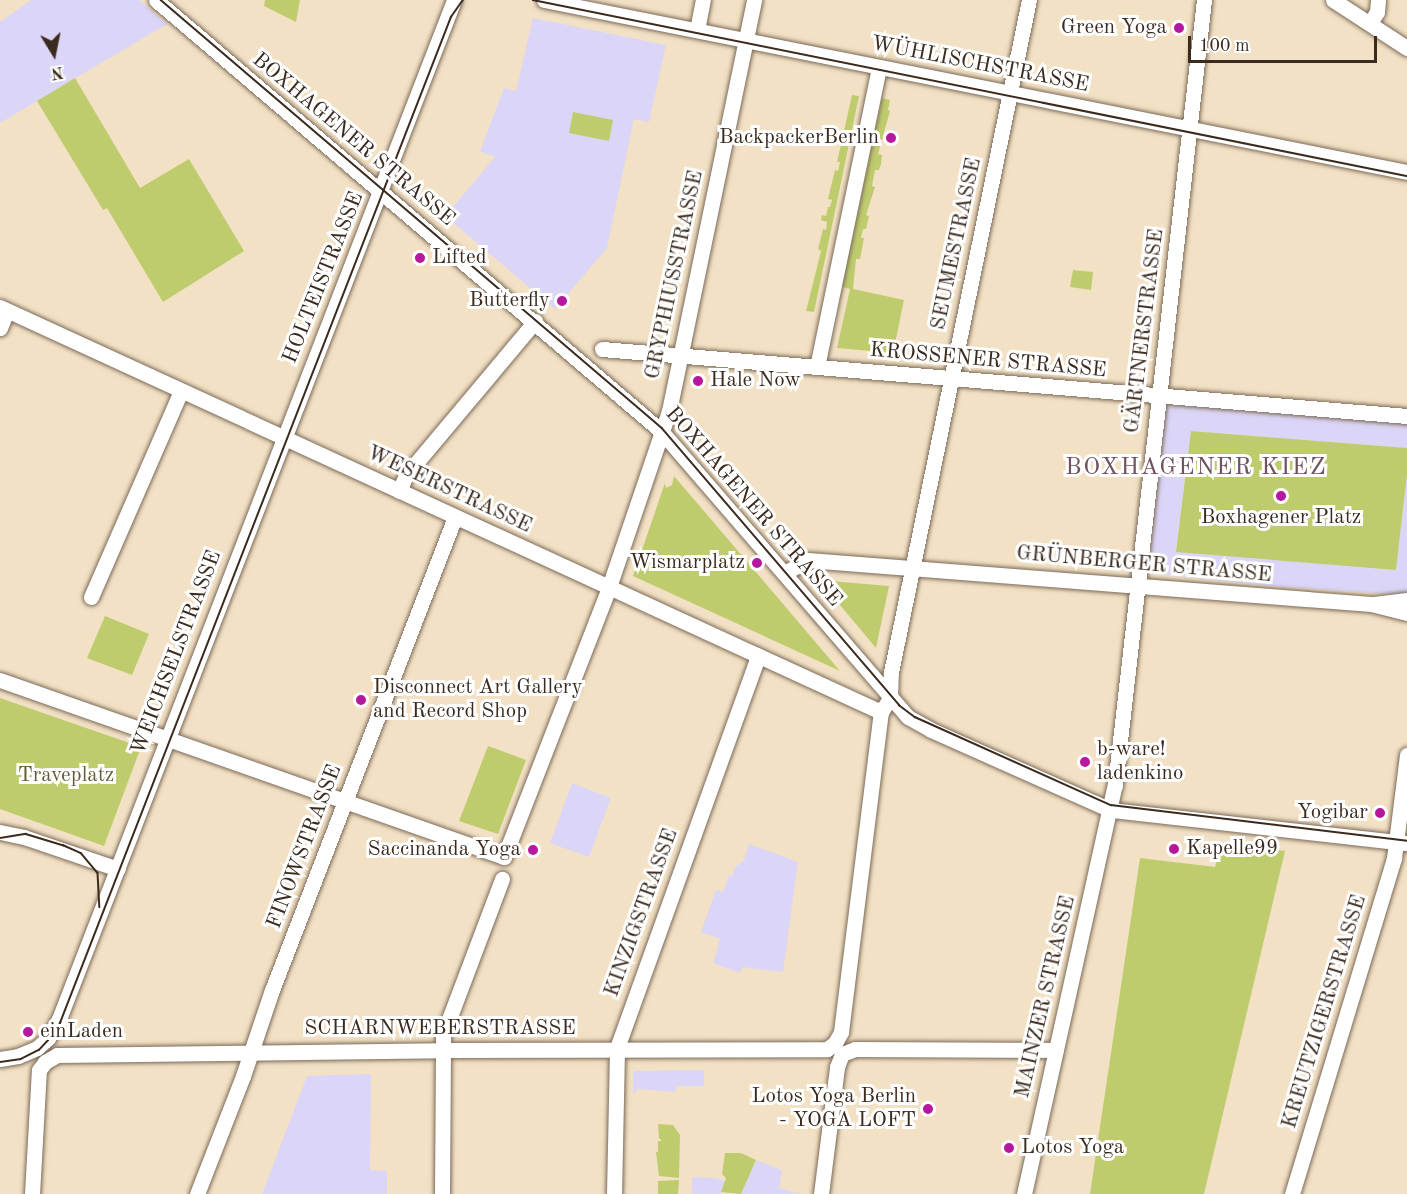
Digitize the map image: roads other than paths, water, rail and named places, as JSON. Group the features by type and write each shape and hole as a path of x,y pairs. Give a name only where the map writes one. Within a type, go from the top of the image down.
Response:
{"street":[{"name":"BOXHAGENER STRASSE","path":"156,0 382,190 661,430 908,717 931,730 1111,810 1402,842"},
{"name":"HOLTEISTRASSE","path":"284,437 454,0"},
{"name":"WÜHLISCHSTRASSE","path":"544,0 1407,172"},
{"path":"698,30 703,0"},
{"name":"GRYPHIUSSTRASSE","path":"346,801 504,857 609,587 669,411 754,0"},
{"name":"SEUMESTRASSE","path":"913,567 1029,0"},
{"name":"GÄRTNERSTRASSE","path":"1111,810 1204,0"},
{"path":"1333,0 1407,48"},
{"path":"1370,23 1377,12 1378,0"},
{"path":"817,367 879,67"},
{"path":"0,328 4,309"},
{"name":"WESERSTRASSE","path":"4,309 881,712"},
{"path":"399,491 406,475 535,321"},
{"name":"KROSSENER STRASSE","path":"602,349 1407,416"},
{"path":"90,597 181,391"},
{"name":"WEICHSELSTRASSE","path":"0,1059 18,1056 37,1048 48,1038 59,1019 284,437"},
{"name":"FINOWSTRASSE","path":"197,1194 455,517"},
{"path":"784,573 808,560 913,567 890,676 890,698 881,712 821,1194"},
{"name":"GRÜNBERGER STRASSE","path":"913,567 1371,604 1407,614"},
{"name":"GRÜNBERGER STRASSE","path":"1371,604 1407,600"},
{"name":"KINZIGSTRASSE","path":"614,1194 617,1048 758,656"},
{"path":"0,680 346,801"},
{"name":"KREUTZIGERSTRASSE","path":"1292,1194 1402,842 1407,755"},
{"name":"MAINZER STRASSE","path":"1024,1194 1111,810"},
{"path":"0,832 24,837 118,869"},
{"path":"442,1194 443,1031 502,879"},
{"name":"SCHARNWEBERSTRASSE","path":"32,1194 39,1070 45,1062 57,1055 617,1048 1056,1050"}],"tram line":[{"path":"161,0 662,428 899,705 915,717 1111,805 1407,841"},
{"path":"0,1062 21,1059 39,1050 54,1034 60,1023 451,17 463,0"},
{"path":"533,0 1407,176"},
{"path":"0,838 26,834 81,853 98,873 100,907"}],"place":[{"name":"Green Yoga","path":"1179,28"},
{"name":"BackpackerBerlin","path":"891,138"},
{"name":"Lifted","path":"420,258"},
{"name":"Butterfly","path":"562,301"},
{"name":"Hale Now","path":"698,381"},
{"name":"Boxhagener Platz","path":"1281,496"},
{"name":"Wismarplatz","path":"757,563"},
{"name":"Disconnect Art Gallery and Record Shop","path":"361,700"},
{"name":"b-ware! ladenkino","path":"1085,762"},
{"name":"Yogibar","path":"1380,813"},
{"name":"Kapelle99","path":"1174,849"},
{"name":"Saccinanda Yoga","path":"533,850"},
{"name":"einLaden","path":"28,1032"},
{"name":"Lotos Yoga Berlin - YOGA LOFT","path":"928,1109"},
{"name":"Lotos Yoga","path":"1009,1148"}],"district":[{"name":"BOXHAGENER KIEZ","path":"1196,469"}],"park label":[{"name":"Traveplatz","path":"66,776"}]}
